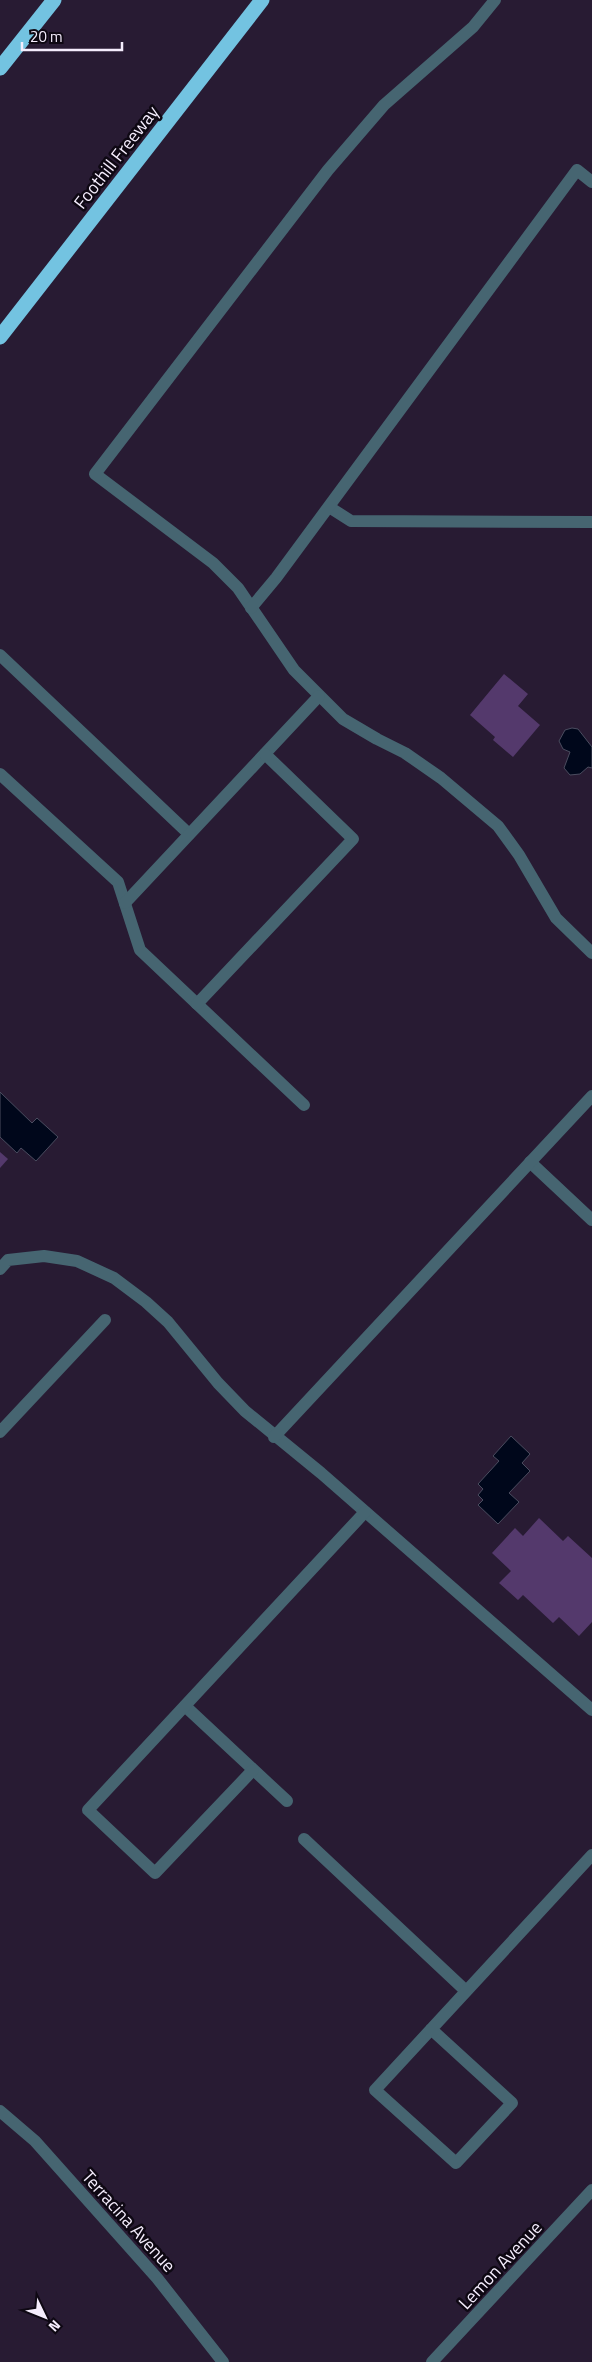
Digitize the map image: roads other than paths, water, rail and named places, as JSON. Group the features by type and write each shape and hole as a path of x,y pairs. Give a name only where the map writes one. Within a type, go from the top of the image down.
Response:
{"highway":[{"path":"0,68 52,0"},
{"name":"Foothill Freeway","path":"0,337 262,0"}],"street":[{"path":"495,0 473,27 384,105 328,170 95,474 213,563 238,588 294,670 343,719 405,753 440,778 498,826 519,855 556,918 592,953"},
{"path":"251,608 329,507 577,170 592,182"},
{"path":"329,507 351,522 592,522"},
{"path":"0,655 190,834"},
{"path":"125,903 319,696"},
{"path":"197,1004 353,839 265,754"},
{"path":"0,774 118,882 140,950 304,1105"},
{"path":"274,1437 592,1096"},
{"path":"530,1162 592,1220"},
{"path":"0,1268 8,1260 44,1256 77,1261 114,1278 146,1302 168,1322 218,1383 274,1437 321,1473 592,1709"},
{"path":"0,1432 104,1320"},
{"path":"253,1770 155,1873 88,1810 365,1512"},
{"path":"185,1706 287,1801"},
{"path":"304,1839 466,1990"},
{"path":"432,2029 512,2103 456,2163 375,2090 592,1855"},
{"name":"Terracina Avenue","path":"0,2111 35,2141 157,2278 222,2362"},
{"name":"Lemon Avenue","path":"432,2362 592,2190"}],"water":[{"path":"578,729 592,747 592,768 588,767 580,774 570,775 564,768 570,752 563,749 559,741 565,730"},
{"path":"0,1092 32,1123 37,1118 58,1137 36,1161 21,1148 17,1153 0,1137"},
{"path":"511,1436 530,1454 522,1463 530,1471 509,1493 519,1502 498,1524 478,1505 483,1500 478,1495 483,1489 478,1484 499,1461 493,1456"}]}
